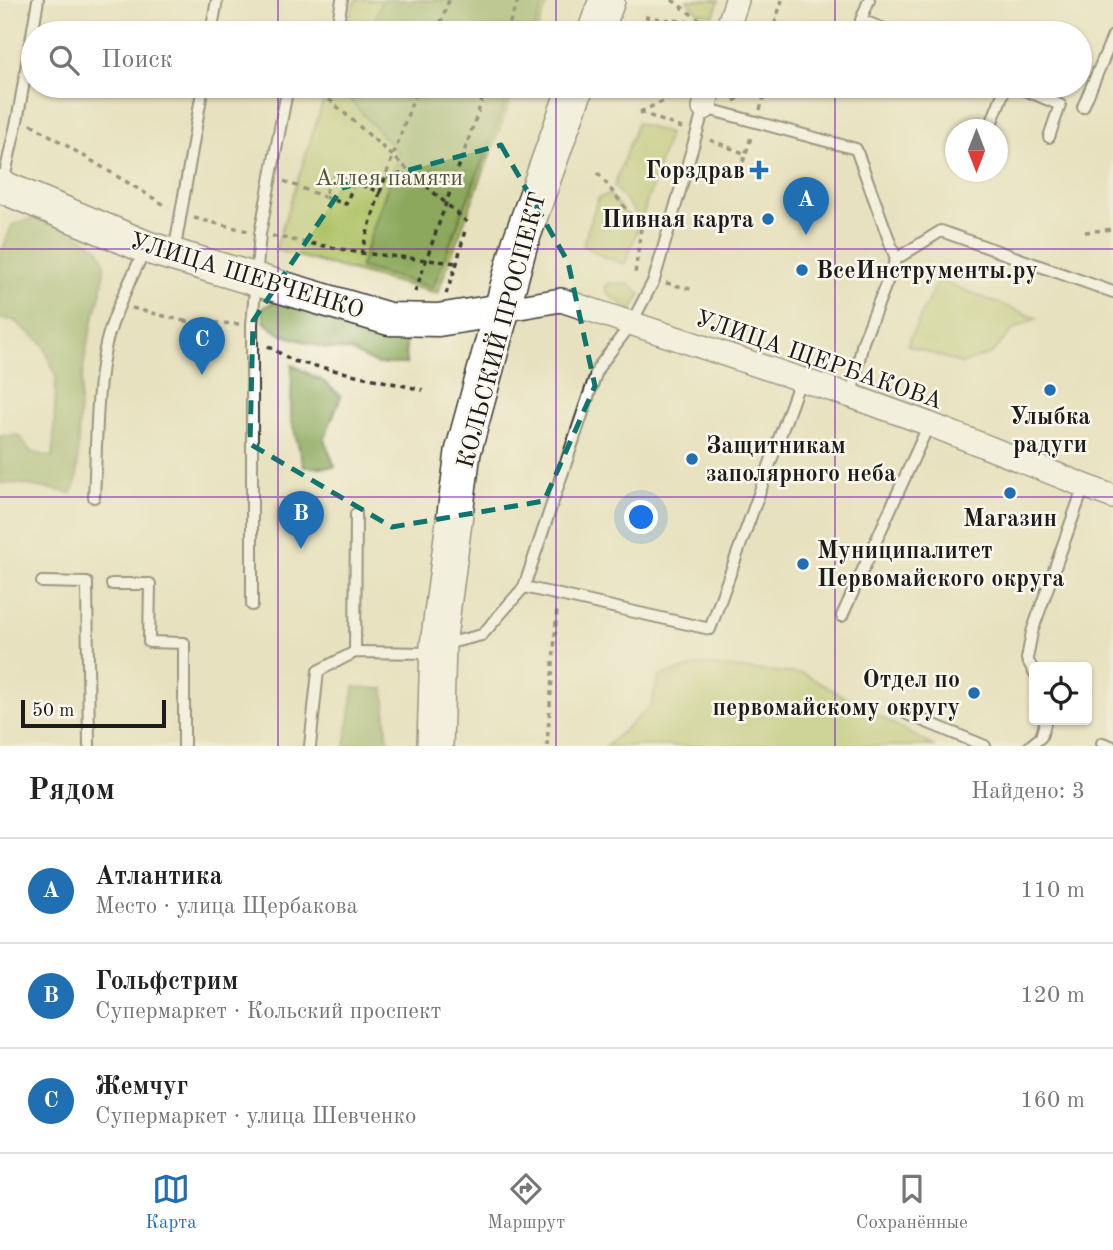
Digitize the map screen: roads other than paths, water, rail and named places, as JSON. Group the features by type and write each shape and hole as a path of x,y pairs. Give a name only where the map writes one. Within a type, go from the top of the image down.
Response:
{"main road":[{"path":"599,21 607,0"},
{"name":"КОЛЬСКИЙ ПРОСПЕКТ","path":"435,746 438,649 463,452 520,243 572,98"},
{"name":"УЛИЦА ШЕВЧЕНКО","path":"1,190 160,251 389,319 438,320 502,310"}],"street":[{"path":"730,21 737,0"},
{"name":"УЛИЦА ЩЕРБАКОВА","path":"502,310 561,300 851,396 1113,497"}],"lane":[{"path":"34,21 38,0"},
{"path":"213,21 217,0"},
{"path":"338,21 342,0"},
{"path":"864,21 861,20 869,0"},
{"path":"1092,86 1113,36"},
{"path":"1,190 21,98"},
{"path":"94,496 101,382 106,346 120,305 160,251 181,215 201,98"},
{"path":"252,606 252,336 260,234 286,98"},
{"path":"310,746 318,671 355,652 438,649 482,635 523,587 598,368 631,324 654,280 707,98"},
{"path":"710,98 856,149 896,259"},
{"path":"993,119 1001,98"},
{"path":"1044,98 1060,105 1049,138"},
{"path":"1083,107 1087,98"},
{"path":"851,396 863,342 896,259 941,231 1113,292"},
{"path":"523,587 710,629 801,379"},
{"path":"842,616 929,424"},
{"path":"1029,662 1027,659 1032,632 1084,486"},
{"path":"355,652 356,514"},
{"path":"42,582 87,583 89,746"},
{"path":"111,584 150,584 149,642 184,643 184,746"},
{"path":"907,714 985,746"},
{"path":"1030,746 1041,737 1045,725"}],"place":[{"name":"Горздрав","path":"759,170"},
{"name":"Пивная карта","path":"768,219"},
{"name":"Атлантика","path":"806,235"},
{"name":"ВсеИнструменты.ру","path":"802,270"},
{"name":"Жемчуг","path":"202,375"},
{"name":"Улыбка радуги","path":"1050,390"},
{"name":"Защитникам заполярного неба","path":"692,459"},
{"name":"Магазин","path":"1010,493"},
{"name":"Гольфстрим","path":"301,549"},
{"name":"Муниципалитет Первомайского округа","path":"803,564"},
{"name":"Отдел по первомайскому округу","path":"974,693"}],"park label":[{"name":"Аллея памяти","path":"389,177"}]}
